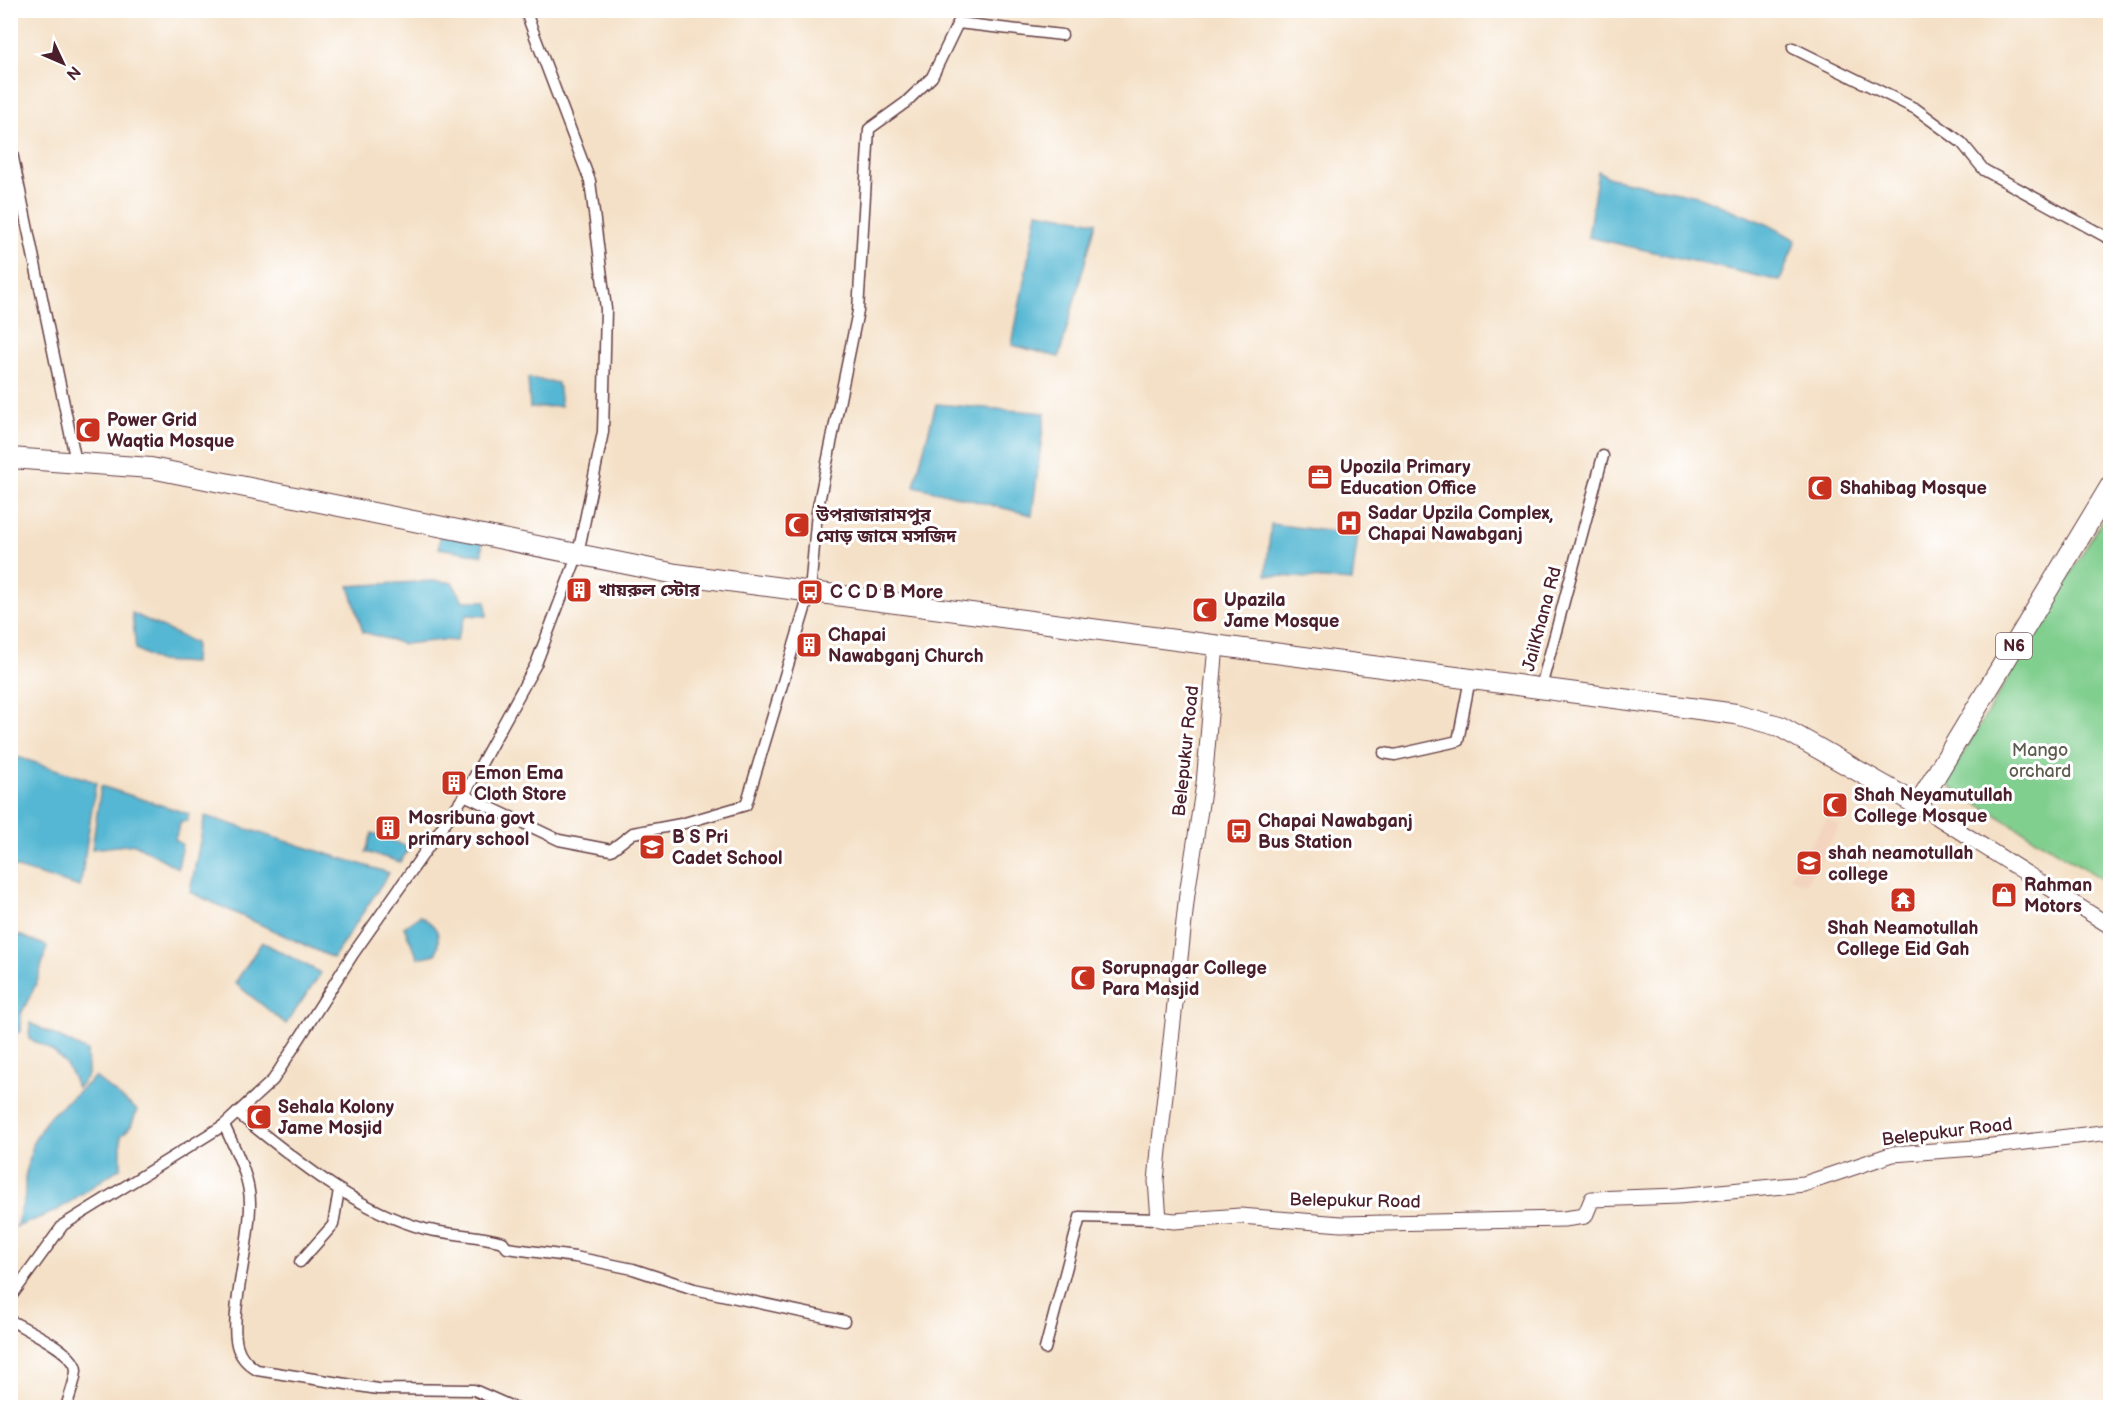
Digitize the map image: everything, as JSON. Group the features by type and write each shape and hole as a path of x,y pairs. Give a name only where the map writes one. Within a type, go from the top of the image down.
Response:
{"highway":[{"path":"10,458 151,468 676,574 1736,714 1779,726 1918,805"},
{"name":"N6","path":"1918,805 2110,487"}],"street":[{"path":"10,1298 63,1225 224,1125 273,1080 353,954 464,795 536,664 578,554 603,432 606,309 590,181 525,10"},
{"path":"464,795 559,840 611,850 633,833 681,824 746,805 810,592 817,512 858,311 869,129 905,103 932,77 958,24 1062,35"},
{"path":"1793,48 1916,109 1962,143 1984,170 2110,239"},
{"path":"10,143 76,462"},
{"name":"JailKhana Rd","path":"1541,687 1603,456"},
{"name":"Belepukur Road","path":"1216,645 1204,784 1186,894 1158,1160 1159,1220 1240,1216 1341,1224 1564,1219 1585,1216 1592,1199 1678,1196 1804,1184 1893,1154 1976,1148 2110,1132"},
{"path":"1384,753 1395,755 1458,741 1470,679"},
{"path":"1918,805 2110,926"},
{"path":"237,1113 339,1190 391,1217 426,1229 482,1236 503,1242 507,1248 575,1257 633,1269 694,1289 844,1321"},
{"path":"224,1125 238,1155 250,1202 246,1256 236,1322 238,1347 246,1363 257,1370 378,1389 474,1390 515,1407"},
{"path":"300,1262 333,1225 339,1190"},
{"path":"1045,1349 1080,1217 1159,1220"},
{"path":"10,1320 64,1351 74,1361 76,1369 66,1407"}],"shaded area":[{"name":"shah neamotullah college","path":"1827,819 1840,825 1805,884 1789,878"}],"green space":[{"name":"Mango orchard","path":"2110,507 2110,884 1945,784"}],"water":[{"path":"1598,171 1610,178 1697,196 1769,225 1796,240 1780,281 1588,237"},
{"path":"1037,212 1096,222 1059,357 1012,345"},
{"path":"528,378 558,383 561,406 530,408"},
{"path":"936,404 1045,413 1032,515 914,486"},
{"path":"1271,524 1358,535 1352,581 1266,575"},
{"path":"440,533 482,539 482,555 439,548"},
{"path":"452,582 463,601 486,601 487,616 466,615 456,641 404,644 363,632 349,586"},
{"path":"132,613 195,643 194,663 157,661 136,649"},
{"path":"11,755 96,782 80,887 11,866"},
{"path":"101,786 189,814 187,821 181,821 175,839 182,845 178,868 135,844 92,849"},
{"path":"205,816 389,873 333,958 190,892"},
{"path":"372,833 406,846 407,852 400,862 366,852"},
{"path":"420,916 435,928 438,941 436,954 418,958 404,927"},
{"path":"11,932 47,946 37,982 21,1014 21,1031 11,1037"},
{"path":"262,942 321,973 286,1024 235,983"},
{"path":"30,1023 87,1051 88,1075 77,1088 70,1071 60,1058 46,1047 29,1039"},
{"path":"95,1077 137,1110 131,1126 121,1136 121,1167 56,1211 16,1227 25,1197 25,1177 34,1140 48,1118"}],"place":[{"name":"Power Grid Waqtia Mosque","path":"88,430"},
{"name":"Upozila Primary Education Office","path":"1320,477"},
{"name":"Shahibag Mosque","path":"1820,488"},
{"name":"Sadar Upzila Complex, Chapai Nawabganj","path":"1349,523"},
{"name":"উপরাজারামপুর মোড় জামে মসজিদ","path":"797,525"},
{"name":"খায়রুল স্টোর","path":"579,590"},
{"name":"C C D B More","path":"810,592"},
{"name":"Upazila Jame Mosque","path":"1205,610"},
{"name":"Chapai Nawabganj Church","path":"809,645"},
{"name":"Emon Ema Cloth Store","path":"454,783"},
{"name":"Shah Neyamutullah College Mosque","path":"1835,805"},
{"name":"Mosribuna govt primary school","path":"388,828"},
{"name":"Chapai Nawabganj Bus Station","path":"1239,831"},
{"name":"B S Pri Cadet School","path":"652,847"},
{"name":"shah neamotullah college","path":"1809,863"},
{"name":"Rahman Motors","path":"2004,895"},
{"name":"Shah Neamotullah College Eid Gah","path":"1903,900"},
{"name":"Sorupnagar College Para Masjid","path":"1083,978"},
{"name":"Sehala Kolony Jame Mosjid","path":"259,1117"}]}
